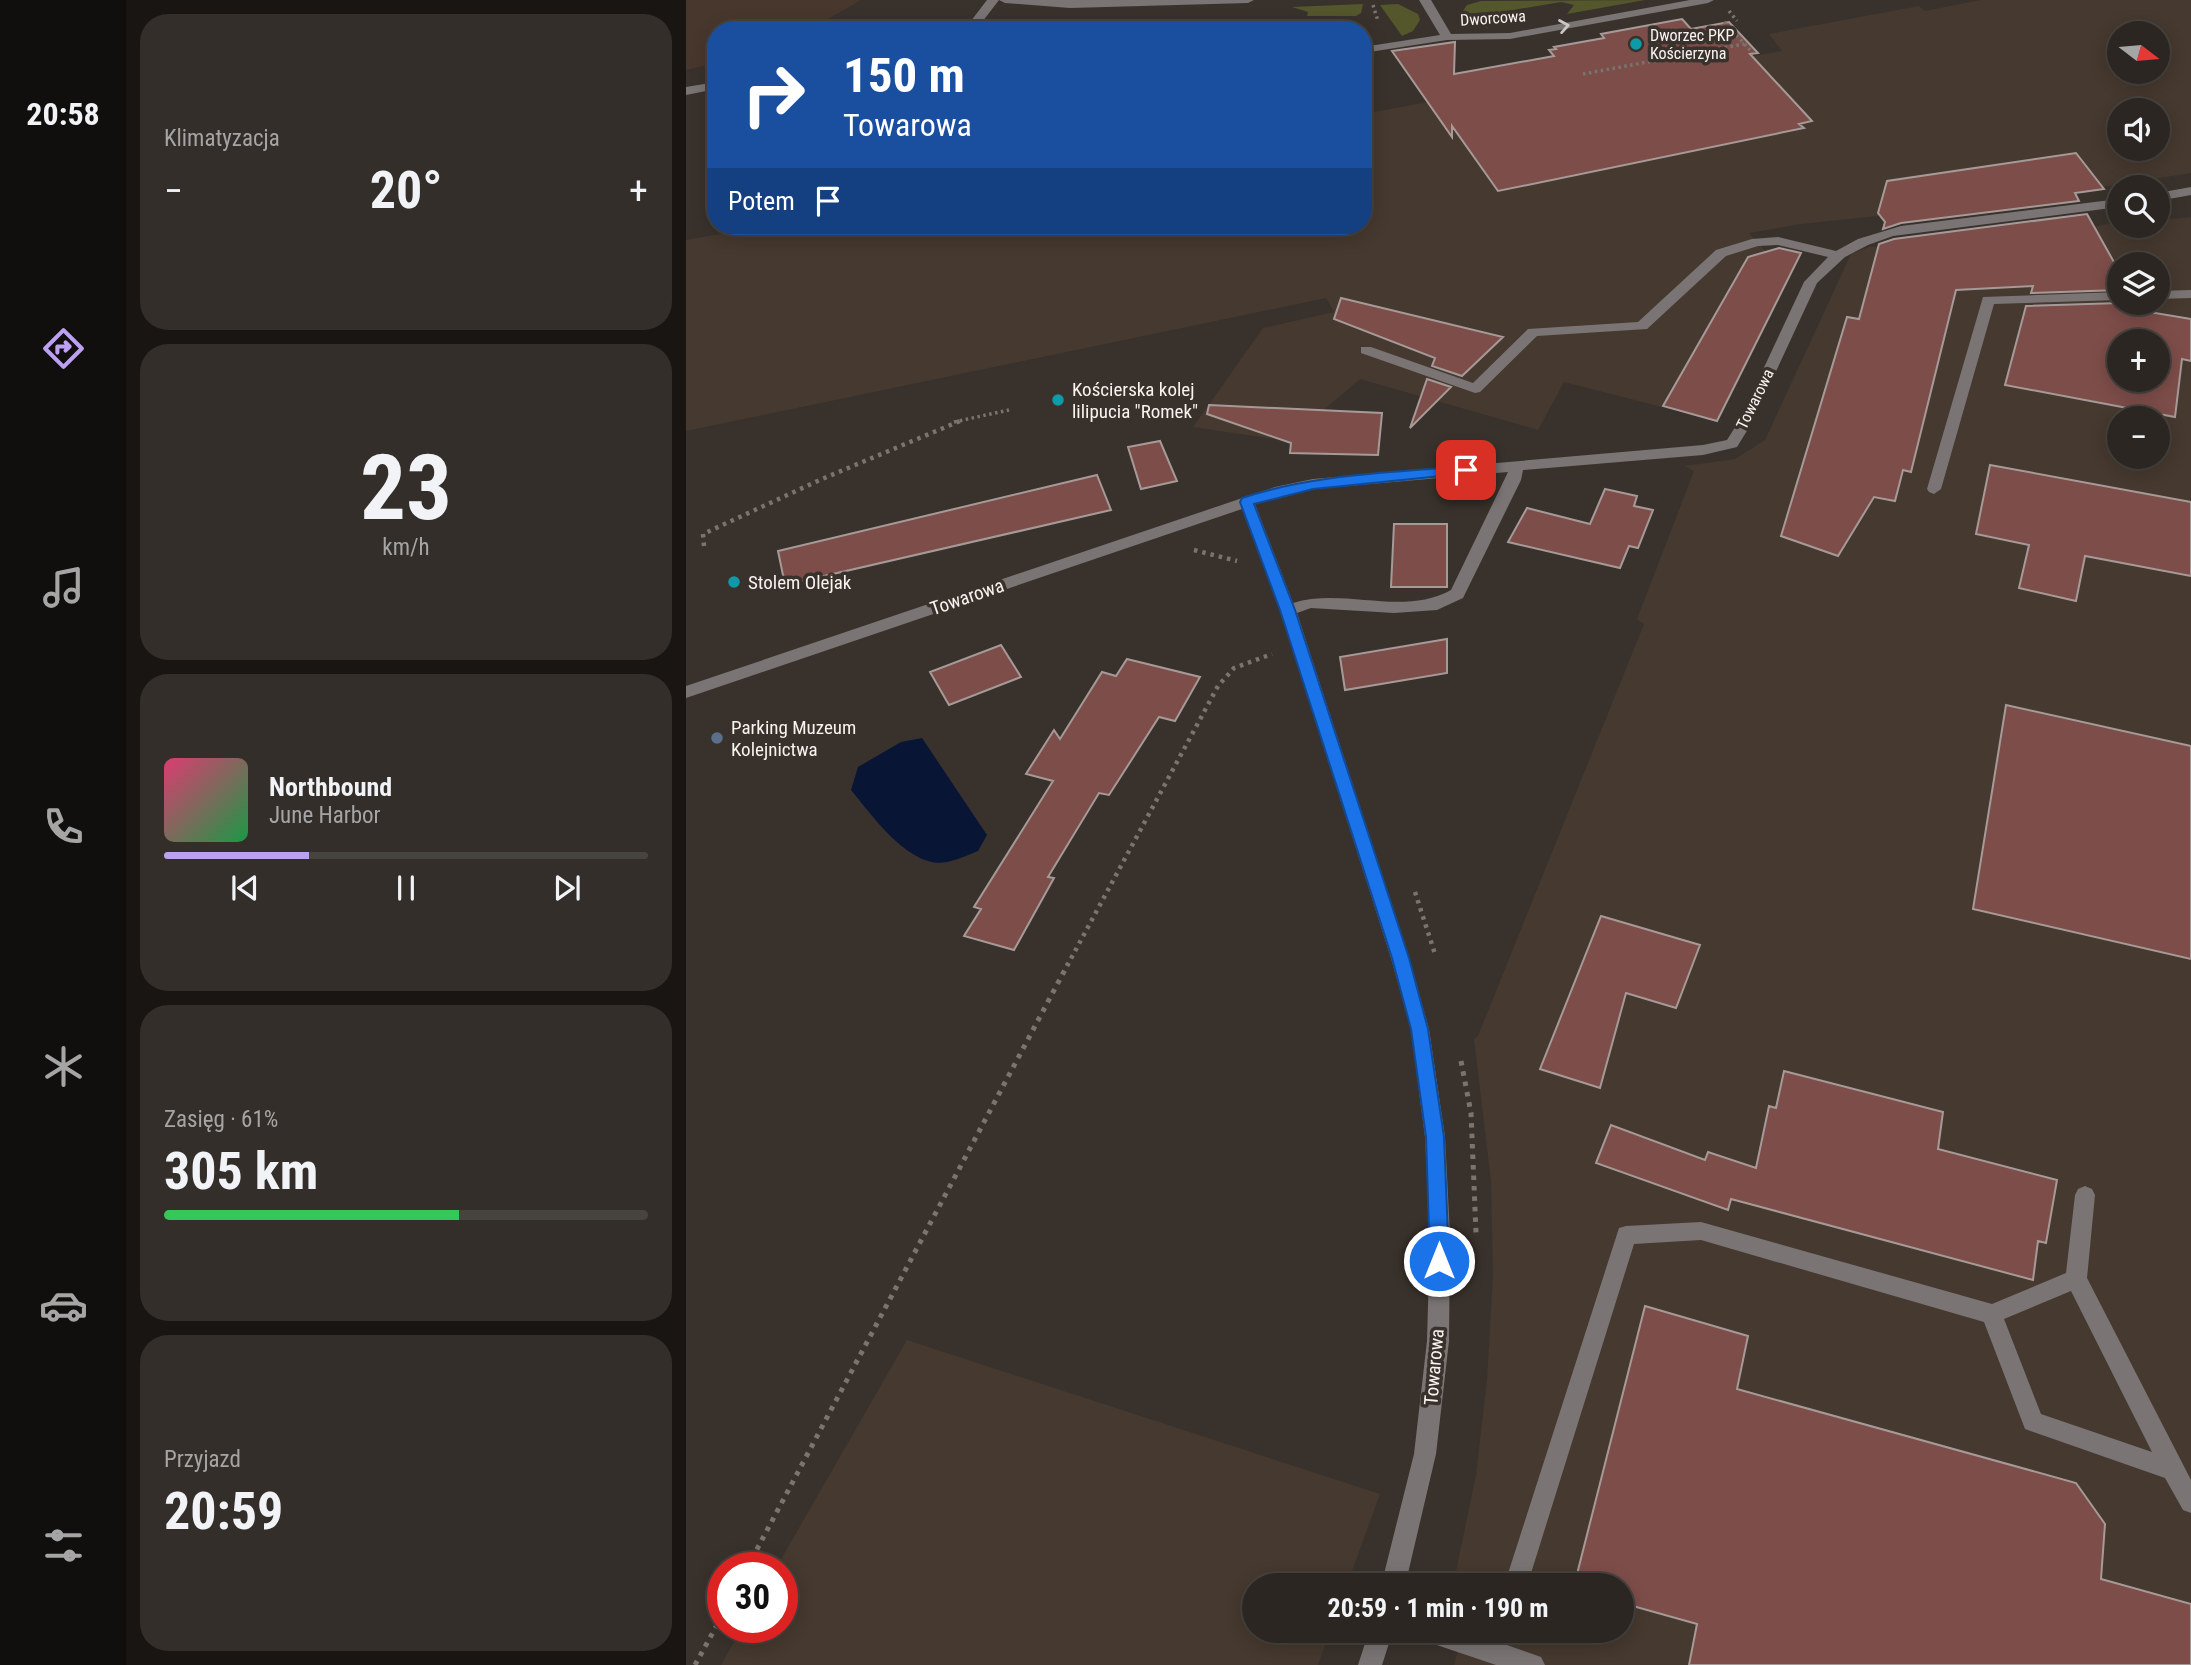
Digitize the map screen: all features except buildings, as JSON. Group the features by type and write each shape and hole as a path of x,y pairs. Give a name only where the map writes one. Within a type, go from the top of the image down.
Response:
{"street":[{"path":"977,21 993,0"},
{"path":"1005,0 1070,5 1248,0"},
{"name":"Dworcowa","path":"1425,0 1447,37 1510,36 1708,0"},
{"path":"1372,48 1447,37"},
{"path":"686,91 707,87"},
{"path":"2170,195 2191,191"},
{"name":"Towarowa","path":"686,691 1275,492 1313,484 1703,450 1732,444 1746,421 1811,282 1837,255 1860,242 1901,230 2107,204"},
{"path":"1366,350 1475,388 1533,332 1642,326 1721,253 1771,241 1837,255"},
{"path":"2170,295 2191,294"},
{"path":"1934,489 1988,300 2107,296"},
{"path":"1288,610 1311,603 1394,608 1437,605 1457,594 1514,480 1517,465"},
{"name":"Towarowa","path":"1247,502 1288,610 1404,970 1420,1029 1435,1137 1440,1235 1438,1341 1425,1454 1396,1573"},
{"path":"2085,1195 2076,1279 2191,1502"},
{"path":"1519,1573 1626,1235 1701,1231 1992,1314 2076,1279"},
{"path":"1992,1314 2032,1422 2173,1470"},
{"path":"1370,1665 1377,1643"},
{"path":"1499,1643 1533,1665"}],"path":[{"path":"1729,11 1737,21"},
{"path":"1716,13 1750,50"},
{"path":"1583,74 1744,44"},
{"path":"704,546 703,534 822,479 957,421 978,419 1009,410"},
{"path":"756,1552 1218,686 1234,668 1256,658 1300,648"},
{"path":"695,1665 707,1643"}],"shaded area":[{"path":"686,0 861,0 825,21 707,21 707,65 686,70"},
{"path":"1981,0 2191,0 2191,173 2170,176 2107,175 2107,186 2003,203 1801,224 1749,233 1766,252 1799,257 1717,421 1564,382 1538,430 1360,379 1287,441 1193,427 1263,328 1334,312 1326,298 686,431 686,240 714,235 1372,235 1372,112 1428,102 1434,111 1782,51 1769,34 1919,6 1925,11"},
{"path":"2191,217 2191,1665 1454,1665 1460,1643 1634,1643 1634,1573 1456,1573 1476,1475 1487,1380 1493,1275 1491,1181 1474,1039 1478,1036 1644,624 1637,619 1694,471 1685,466 1735,459 1765,440 1851,254 1869,247 2046,237 2107,224 2107,238 2170,238 2170,219"},
{"path":"907,1340 1380,1494 1351,1573 1242,1573 1242,1643 1326,1643 1318,1665 721,1665 733,1643 798,1643 798,1552 785,1552"}],"green space":[{"path":"1645,0 1567,14 1574,5 1561,2 1501,12 1487,28 1471,25 1460,15 1467,5 1481,1"},
{"path":"1363,4 1361,13 1356,16 1307,16 1308,12 1292,7"},
{"path":"1398,4 1418,14 1420,20 1413,31 1402,36 1380,5"}],"water":[{"path":"922,738 987,835 978,851 959,859 933,862 919,858 880,825 851,790 858,767 901,742"}],"place":[{"name":"Dworzec PKP Kościerzyna","path":"1636,44"},
{"name":"Kościerska kolej lilipucia \"Romek\"","path":"1058,400"},
{"name":"Stolem Olejak","path":"734,582"},
{"name":"Parking Muzeum Kolejnictwa","path":"717,738"}],"route":[{"path":"1439,1261 1435,1137 1420,1029 1400,958 1288,610 1247,502 1275,492 1313,484 1466,470"}]}
